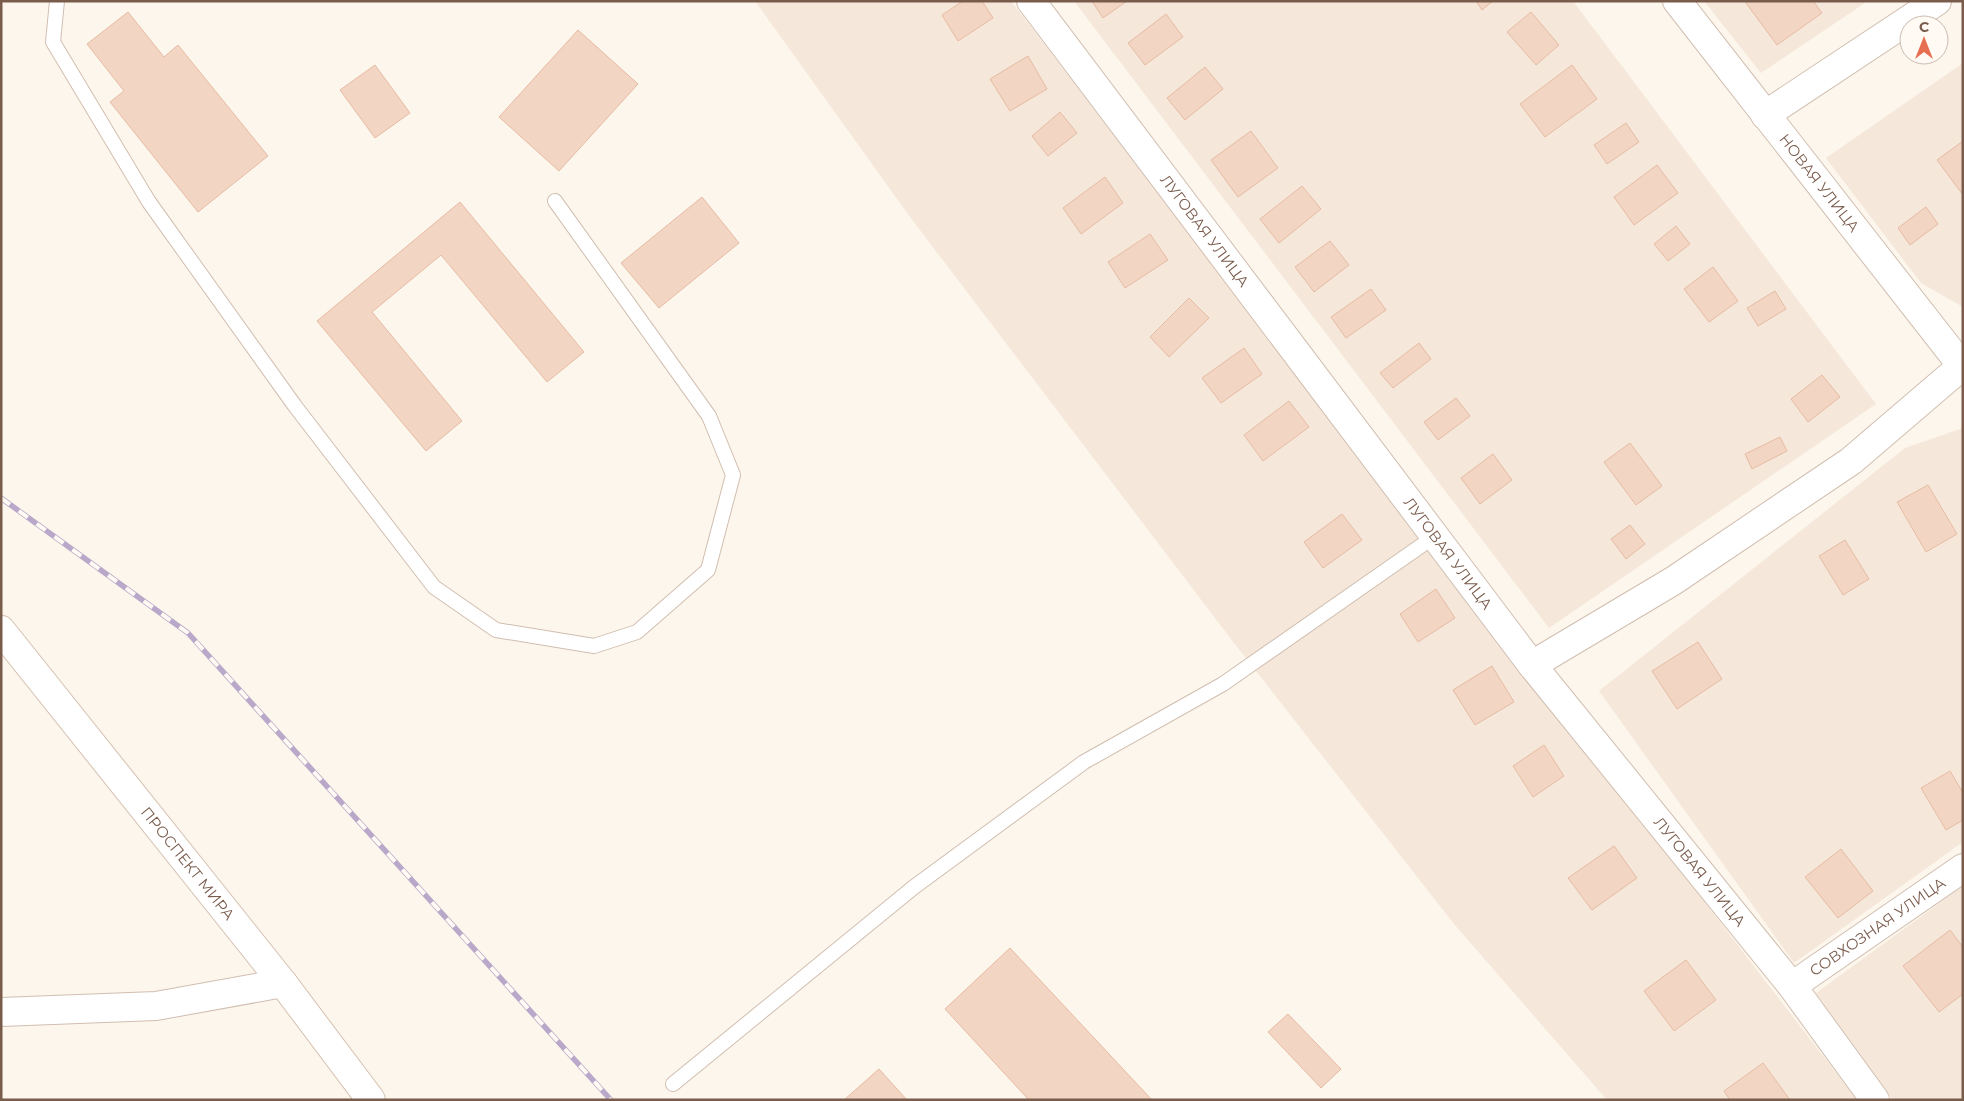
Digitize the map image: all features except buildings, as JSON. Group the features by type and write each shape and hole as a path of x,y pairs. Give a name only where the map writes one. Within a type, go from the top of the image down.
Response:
{"street":[{"name":"ЛУГОВАЯ УЛИЦА","path":"1031,1 1532,664 1792,986 1876,1100"},
{"name":"НОВАЯ УЛИЦА","path":"1677,1 1764,115 1962,366"},
{"path":"1764,115 1937,1"},
{"path":"1532,664 1673,581 1851,461 1962,366"},
{"name":"ПРОСПЕКТ МИРА","path":"1,630 283,982 371,1100"},
{"name":"СОВХОЗНАЯ УЛИЦА","path":"1792,986 1963,868"},
{"path":"1,1012 156,1006 283,982"}],"lane":[{"path":"57,1 53,42 149,202 295,406 434,587 496,630 594,646 637,632 708,570 733,475 709,416 555,201"},
{"path":"673,1084 914,887 1084,762 1223,684 1435,536"}],"shaded area":[{"path":"755,1 1011,1 1857,1100 1607,1100 1454,924 1234,643 910,217"},
{"path":"1074,1 1573,1 1876,404 1549,628"},
{"path":"1704,1 1868,1 1761,73"},
{"path":"1963,63 1963,307 1921,283 1826,158"},
{"path":"1963,428 1963,842 1794,963 1599,691 1905,448"},
{"path":"1963,886 1963,1100 1893,1100 1816,993"}],"railway":[{"path":"1,498 188,633 611,1100"}]}
